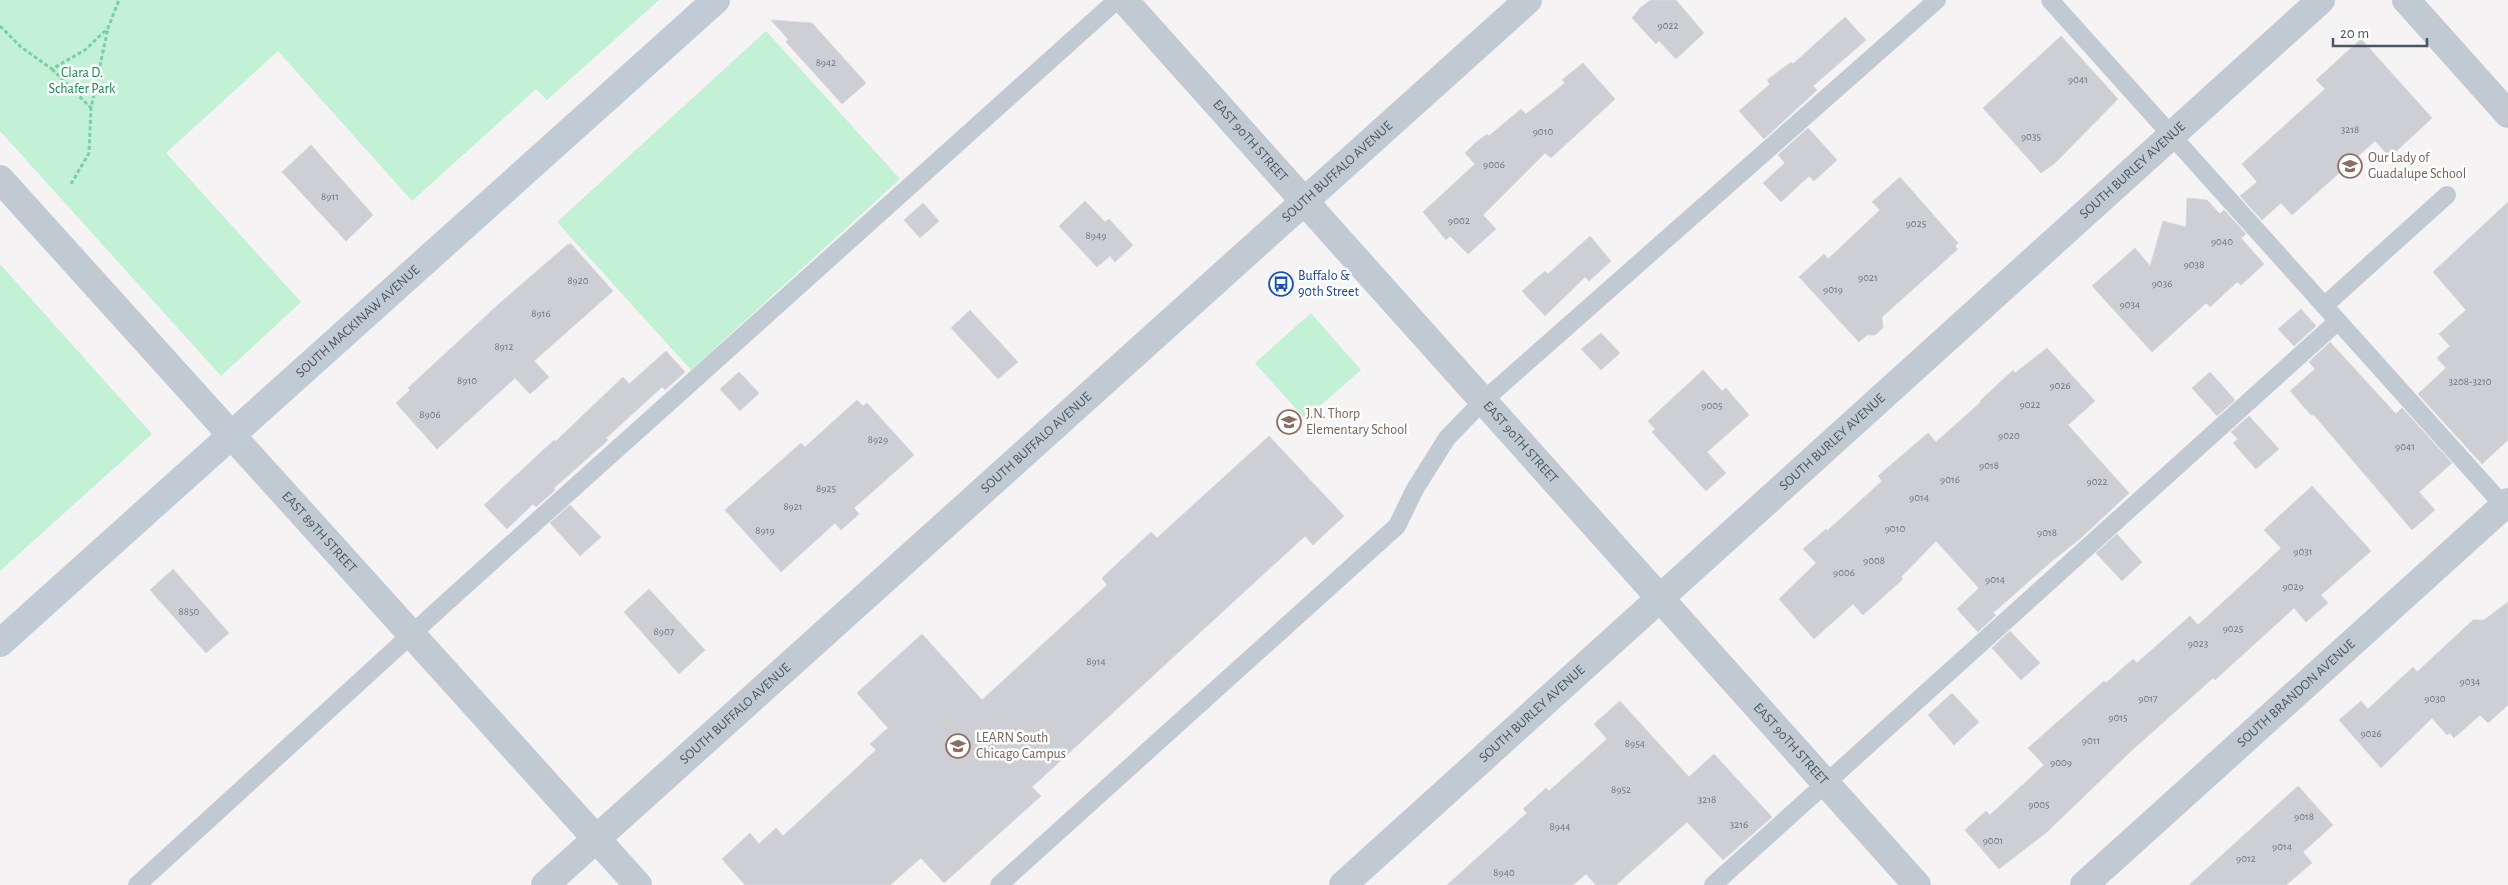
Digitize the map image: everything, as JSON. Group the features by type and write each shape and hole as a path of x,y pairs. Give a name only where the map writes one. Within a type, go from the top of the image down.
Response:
{"main road":[{"name":"SOUTH MACKINAW AVENUE","path":"0,644 716,0"}],"street":[{"name":"EAST 90TH STREET","path":"1124,0 1917,885"},
{"name":"SOUTH BUFFALO AVENUE","path":"545,885 1305,203 1528,0"},
{"name":"SOUTH BURLEY AVENUE","path":"1344,885 2321,0"},
{"path":"2406,0 2508,114"},
{"name":"EAST 89TH STREET","path":"0,179 638,885"},
{"name":"SOUTH BRANDON AVENUE","path":"2084,885 2506,504"}],"lane":[{"path":"137,885 412,634 1117,0"},
{"path":"999,885 1396,526 1415,489 1447,438 1483,401 1937,0"},
{"path":"2050,0 2324,306 2506,504"},
{"path":"2324,306 2447,195"},
{"path":"1713,885 2338,321"}],"path":[{"path":"71,184 89,153 92,108 108,28 119,0"},
{"path":"0,26 21,48 52,69 92,108"},
{"path":"52,69 85,50 108,28"}],"green space":[{"name":"Clara D. Schafer Park","path":"0,0 659,0 547,100 536,89 412,201 278,51 166,153 301,302 221,376 0,131"},
{"path":"766,31 900,179 691,370 557,222"},
{"path":"0,264 152,434 0,571"},
{"path":"1311,313 1361,370 1305,419 1255,363"}],"building":[{"path":"1651,0 1676,0 1704,33 1676,59 1659,41 1656,44 1632,18 1640,8"},
{"path":"1845,17 1866,40 1813,86 1817,90 1764,139 1739,111 1770,84 1767,80 1791,62 1793,64"},
{"path":"771,20 812,23 866,83 842,104 786,42 788,39"},
{"path":"2061,36 2118,99 2054,164 2041,173 1983,108"},
{"path":"2361,39 2432,118 2390,157 2375,141 2292,215 2281,203 2262,220 2240,196 2257,182 2242,164 2325,89 2316,80"},
{"path":"1583,63 1615,99 1551,158 1545,153 1483,215 1496,229 1468,254 1450,236 1446,240 1423,212 1475,164 1465,153 1475,143 1487,134 1489,136 1521,109 1526,114 1565,83 1562,80"},
{"path":"1808,128 1837,160 1814,181 1809,176 1781,202 1763,183 1785,163 1778,155"},
{"path":"311,145 373,215 346,241 282,172"},
{"path":"1900,177 1958,243 1955,246 1958,249 1882,317 1883,328 1875,335 1867,335 1859,342 1799,277 1824,254 1828,259 1880,210 1872,202"},
{"path":"2187,198 2207,200 2220,214 2224,210 2246,234 2241,238 2264,264 2241,285 2237,282 2210,307 2206,303 2152,352 2092,286 2135,248 2150,266 2163,221 2186,227"},
{"path":"1085,201 1105,222 1109,219 1133,245 1115,262 1110,256 1097,267 1059,226"},
{"path":"2508,202 2508,440 2482,464 2418,394 2446,368 2437,358 2450,346 2439,334 2466,310 2433,272"},
{"path":"923,203 939,221 920,238 904,220"},
{"path":"1590,236 1611,261 1589,281 1585,277 1545,316 1522,291 1545,271 1548,274"},
{"path":"571,244 613,291 534,361 549,377 530,394 515,378 437,449 396,403 410,390 408,388 500,303 567,245"},
{"path":"2301,309 2316,326 2294,346 2278,329"},
{"path":"970,310 1018,362 998,379 951,328"},
{"path":"1601,333 1620,353 1601,370 1581,349"},
{"path":"2330,342 2396,414 2402,408 2452,463 2419,492 2435,510 2412,530 2314,415 2311,415 2290,391 2315,369 2309,362"},
{"path":"2047,348 2095,401 2068,425 2129,493 2082,537 1993,613 1996,615 1978,632 1957,609 1979,588 1936,541 1901,577 1903,579 1863,615 1853,604 1814,639 1779,599 1816,563 1803,549 1826,529 1827,531 1882,481 1878,476 1928,433 1936,442 1981,402 2013,370 2015,373"},
{"path":"666,351 685,372 665,390 662,387 606,438 608,440 554,488 555,490 536,507 533,504 507,529 484,505 554,440 555,442 623,377 629,384"},
{"path":"1703,370 1722,391 1726,388 1749,415 1707,452 1726,473 1706,491 1652,432 1655,429 1648,421"},
{"path":"739,372 759,393 740,411 720,389"},
{"path":"2210,372 2235,400 2217,416 2192,388"},
{"path":"857,400 863,406 867,403 914,455 854,508 859,514 841,530 835,523 781,572 725,510 801,443 805,447"},
{"path":"2249,416 2279,449 2256,469 2233,443 2238,439 2231,432"},
{"path":"1269,436 1344,516 1313,545 1305,536 1032,787 1041,796 944,883 921,858 890,885 745,885 722,859 750,833 759,844 776,828 783,836 876,750 870,744 888,728 857,693 922,634 982,700 1107,585 1102,578 1151,532 1157,538"},
{"path":"2312,486 2371,551 2321,595 2328,603 2306,622 2294,608 2215,680 2213,678 2130,752 2047,832 1999,869 1965,830 1986,811 1990,815 2044,765 2028,748 2104,681 2106,683 2133,659 2137,663 2190,616 2198,625 2259,569 2281,548 2264,530"},
{"path":"570,505 601,537 580,556 550,523"},
{"path":"2117,534 2142,562 2122,581 2096,553"},
{"path":"173,569 229,633 206,653 150,590"},
{"path":"649,589 705,650 679,674 624,612"},
{"path":"2508,602 2508,705 2488,723 2480,715 2454,738 2450,733 2447,735 2432,718 2381,768 2339,720 2361,701 2368,709 2413,667 2417,672 2473,620 2484,620"},
{"path":"2010,631 2040,663 2021,680 1992,648"},
{"path":"1952,693 1979,722 1954,745 1928,715"},
{"path":"1620,701 1689,777 1714,754 1772,817 1723,860 1687,822 1616,885 1596,885 1586,874 1573,885 1447,885 1527,813 1523,809 1546,788 1549,791 1607,739 1594,724"},
{"path":"2298,786 2333,825 2303,852 2312,863 2286,885 2189,885"}],"place":[{"name":"Our Lady of Guadalupe School","path":"2350,166"},
{"name":"Buffalo & 90th Street","path":"1281,284"},
{"name":"J.N. Thorp Elementary School","path":"1289,422"},
{"name":"LEARN South Chicago Campus","path":"958,746"}]}
